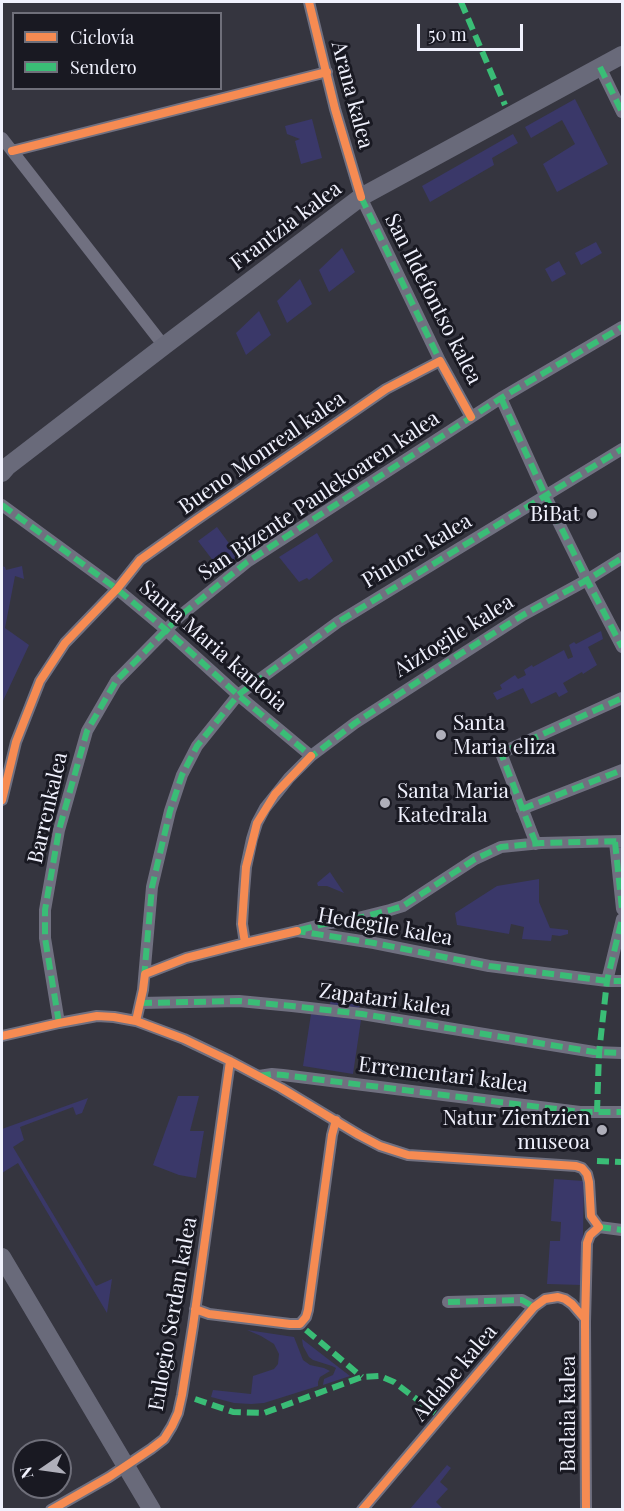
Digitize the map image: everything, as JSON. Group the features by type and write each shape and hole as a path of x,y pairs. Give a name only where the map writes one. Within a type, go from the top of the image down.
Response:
{"main road":[{"name":"Frantzia kalea","path":"2,473 164,346 362,197 622,55"},
{"path":"2,1257 152,1509"}],"street":[{"name":"Arana kalea","path":"309,2 335,109 362,197"},
{"path":"600,67 622,112"},
{"path":"12,151 327,72"},
{"path":"2,138 164,346"},
{"name":"San Ildefontso kalea","path":"362,197 440,361 471,417"},
{"name":"San Bizente Paulekoaren kalea","path":"165,629 247,562 501,398 622,327"},
{"name":"Bueno Monreal kalea","path":"2,800 16,742 40,681 65,643 117,589 140,560 386,390 440,361"},
{"path":"501,398 546,497 622,647"},
{"name":"Pintore kalea","path":"136,1021 143,990 153,887 170,811 182,775 196,746 238,695 338,622 622,449"},
{"name":"Santa Maria kantoia","path":"2,505 117,589 311,756"},
{"name":"Aiztogile kalea","path":"245,943 242,924 246,867 257,823 265,808 289,778 311,756 355,723 523,615 622,558"},
{"name":"Barrenkalea","path":"58,1023 45,938 45,910 59,830 87,731 116,681 165,629"},
{"path":"536,844 501,753 622,698"},
{"path":"522,809 622,770"},
{"path":"297,931 360,918 403,906 475,859 501,847 536,844 619,842 622,909"},
{"path":"607,981 622,919"},
{"name":"Hedegile kalea","path":"145,974 186,958 297,931 374,943 489,966 622,981"},
{"name":"Zapatari kalea","path":"140,1003 239,1001 292,1006 362,1014 599,1053 622,1053"},
{"path":"2,1034 97,1016 136,1021 184,1039 230,1061 380,1146 408,1155 582,1168 590,1182 589,1212 591,1216 599,1227 622,1230"},
{"name":"Eulogio Serdan kalea","path":"51,1509 151,1449 164,1438 178,1413 183,1395 230,1061"},
{"name":"Errementari kalea","path":"259,1076 283,1075 580,1112 622,1112"},
{"path":"195,1309 208,1314 291,1324 300,1324 306,1317 336,1120"},
{"name":"Badaia kalea","path":"586,1509 585,1319 588,1243 590,1235 599,1227"},
{"path":"447,1302 522,1300 534,1307 545,1299 558,1297 572,1304 585,1319"},
{"name":"Aldabe kalea","path":"362,1509 534,1307"}],"shaded area":[{"path":"575,99 608,164 557,192 543,164 575,144 562,120 531,138 525,127"},
{"path":"312,119 322,158 301,164 295,141 300,139 287,134 285,126"},
{"path":"513,134 518,143 492,158 494,165 430,202 422,186"},
{"path":"596,242 602,253 581,265 575,253"},
{"path":"342,248 355,272 329,292 319,270"},
{"path":"559,261 566,274 552,282 545,269"},
{"path":"300,279 312,304 287,323 277,301"},
{"path":"259,311 271,335 246,355 236,333"},
{"path":"217,527 239,557 221,571 198,541"},
{"path":"317,533 333,561 309,580 307,578 299,582 279,557"},
{"path":"2,566 6,570 22,566 24,579 15,576 5,628 29,645 2,703"},
{"path":"601,631 603,639 588,647 597,665 563,683 568,692 559,697 556,692 531,704 523,688 497,700 493,693 502,689 500,685 515,675 518,679 526,675 524,670 564,650 568,659 573,657 569,645 574,642 576,644"},
{"path":"330,872 344,893 327,886 318,886 317,883"},
{"path":"539,879 539,902 550,928 568,930 568,934 552,935 551,941 522,939 524,927 511,924 509,934 457,925 455,913 497,886"},
{"path":"331,988 363,991 362,1004 357,1010 330,1007"},
{"path":"311,1014 361,1020 353,1074 303,1066"},
{"path":"178,1096 199,1096 190,1131 204,1131 196,1178 179,1175 153,1165"},
{"path":"88,1098 82,1113 76,1115 73,1107 20,1127 24,1140 13,1147 96,1286 112,1279 107,1313 18,1163 2,1173 2,1129"},
{"path":"554,1179 584,1181 582,1285 547,1284 550,1241 560,1241 561,1222 551,1221"},
{"path":"247,1330 294,1337 303,1360 310,1365 330,1371 320,1377 318,1386 264,1403 234,1403 211,1397 213,1390 251,1394 253,1376 274,1369 278,1364 279,1354 274,1344"},
{"path":"302,1339 350,1376 323,1385 324,1379 333,1375 336,1368 309,1357"},
{"path":"447,1465 451,1468 440,1482 448,1489 436,1502 442,1508 410,1509"}],"marked path":[{"path":"461,2 505,105"},
{"path":"600,67 622,112"},
{"path":"361,197 442,365"},
{"path":"59,1023 45,938 45,910 59,830 87,731 116,681 180,616 247,562 501,398 622,327"},
{"path":"501,398 546,497 622,647"},
{"path":"144,978 152,887 170,811 182,775 197,746 238,695 338,622 622,449"},
{"path":"2,505 117,589 311,756"},
{"path":"307,760 355,723 457,656 622,558"},
{"path":"536,844 501,753 622,698"},
{"path":"522,809 622,770"},
{"path":"300,930 403,906 475,859 501,847 541,843 622,841"},
{"path":"615,842 622,909"},
{"path":"597,1112 599,1053 607,981 622,919"},
{"path":"294,932 374,943 489,966 622,981"},
{"path":"140,1003 239,1001 292,1006 362,1014 594,1052 622,1053"},
{"path":"259,1076 283,1075 580,1112 622,1112"},
{"path":"597,1161 622,1162"},
{"path":"599,1227 622,1230"},
{"path":"448,1302 522,1300 534,1307"},
{"path":"306,1330 362,1377"},
{"path":"195,1399 233,1412 264,1413 362,1377 380,1376 394,1382 435,1413"}],"cycle path":[{"path":"309,2 335,109 361,197"},
{"path":"12,151 327,72"},
{"path":"2,800 16,742 40,681 65,643 117,589 140,560 386,389 440,361 471,417"},
{"path":"245,943 242,924 246,867 257,823 275,794 311,756"},
{"path":"136,1021 145,974 186,958 297,931"},
{"path":"2,1036 97,1016 136,1021 184,1039 230,1061 380,1146 408,1155 582,1168 589,1182 591,1216 599,1227"},
{"path":"51,1510 109,1477 151,1449 164,1439 178,1413 193,1326 230,1061"},
{"path":"195,1309 209,1314 290,1324 300,1324 306,1317 336,1120"},
{"path":"586,1510 587,1243 590,1235 599,1227"},
{"path":"362,1510 534,1307 545,1299 558,1297 572,1304 585,1319"}],"place":[{"name":"BiBat","path":"592,514"},
{"name":"Santa Maria eliza","path":"441,735"},
{"name":"Santa Maria Katedrala","path":"385,803"},
{"name":"Natur Zientzien museoa","path":"602,1130"}]}
